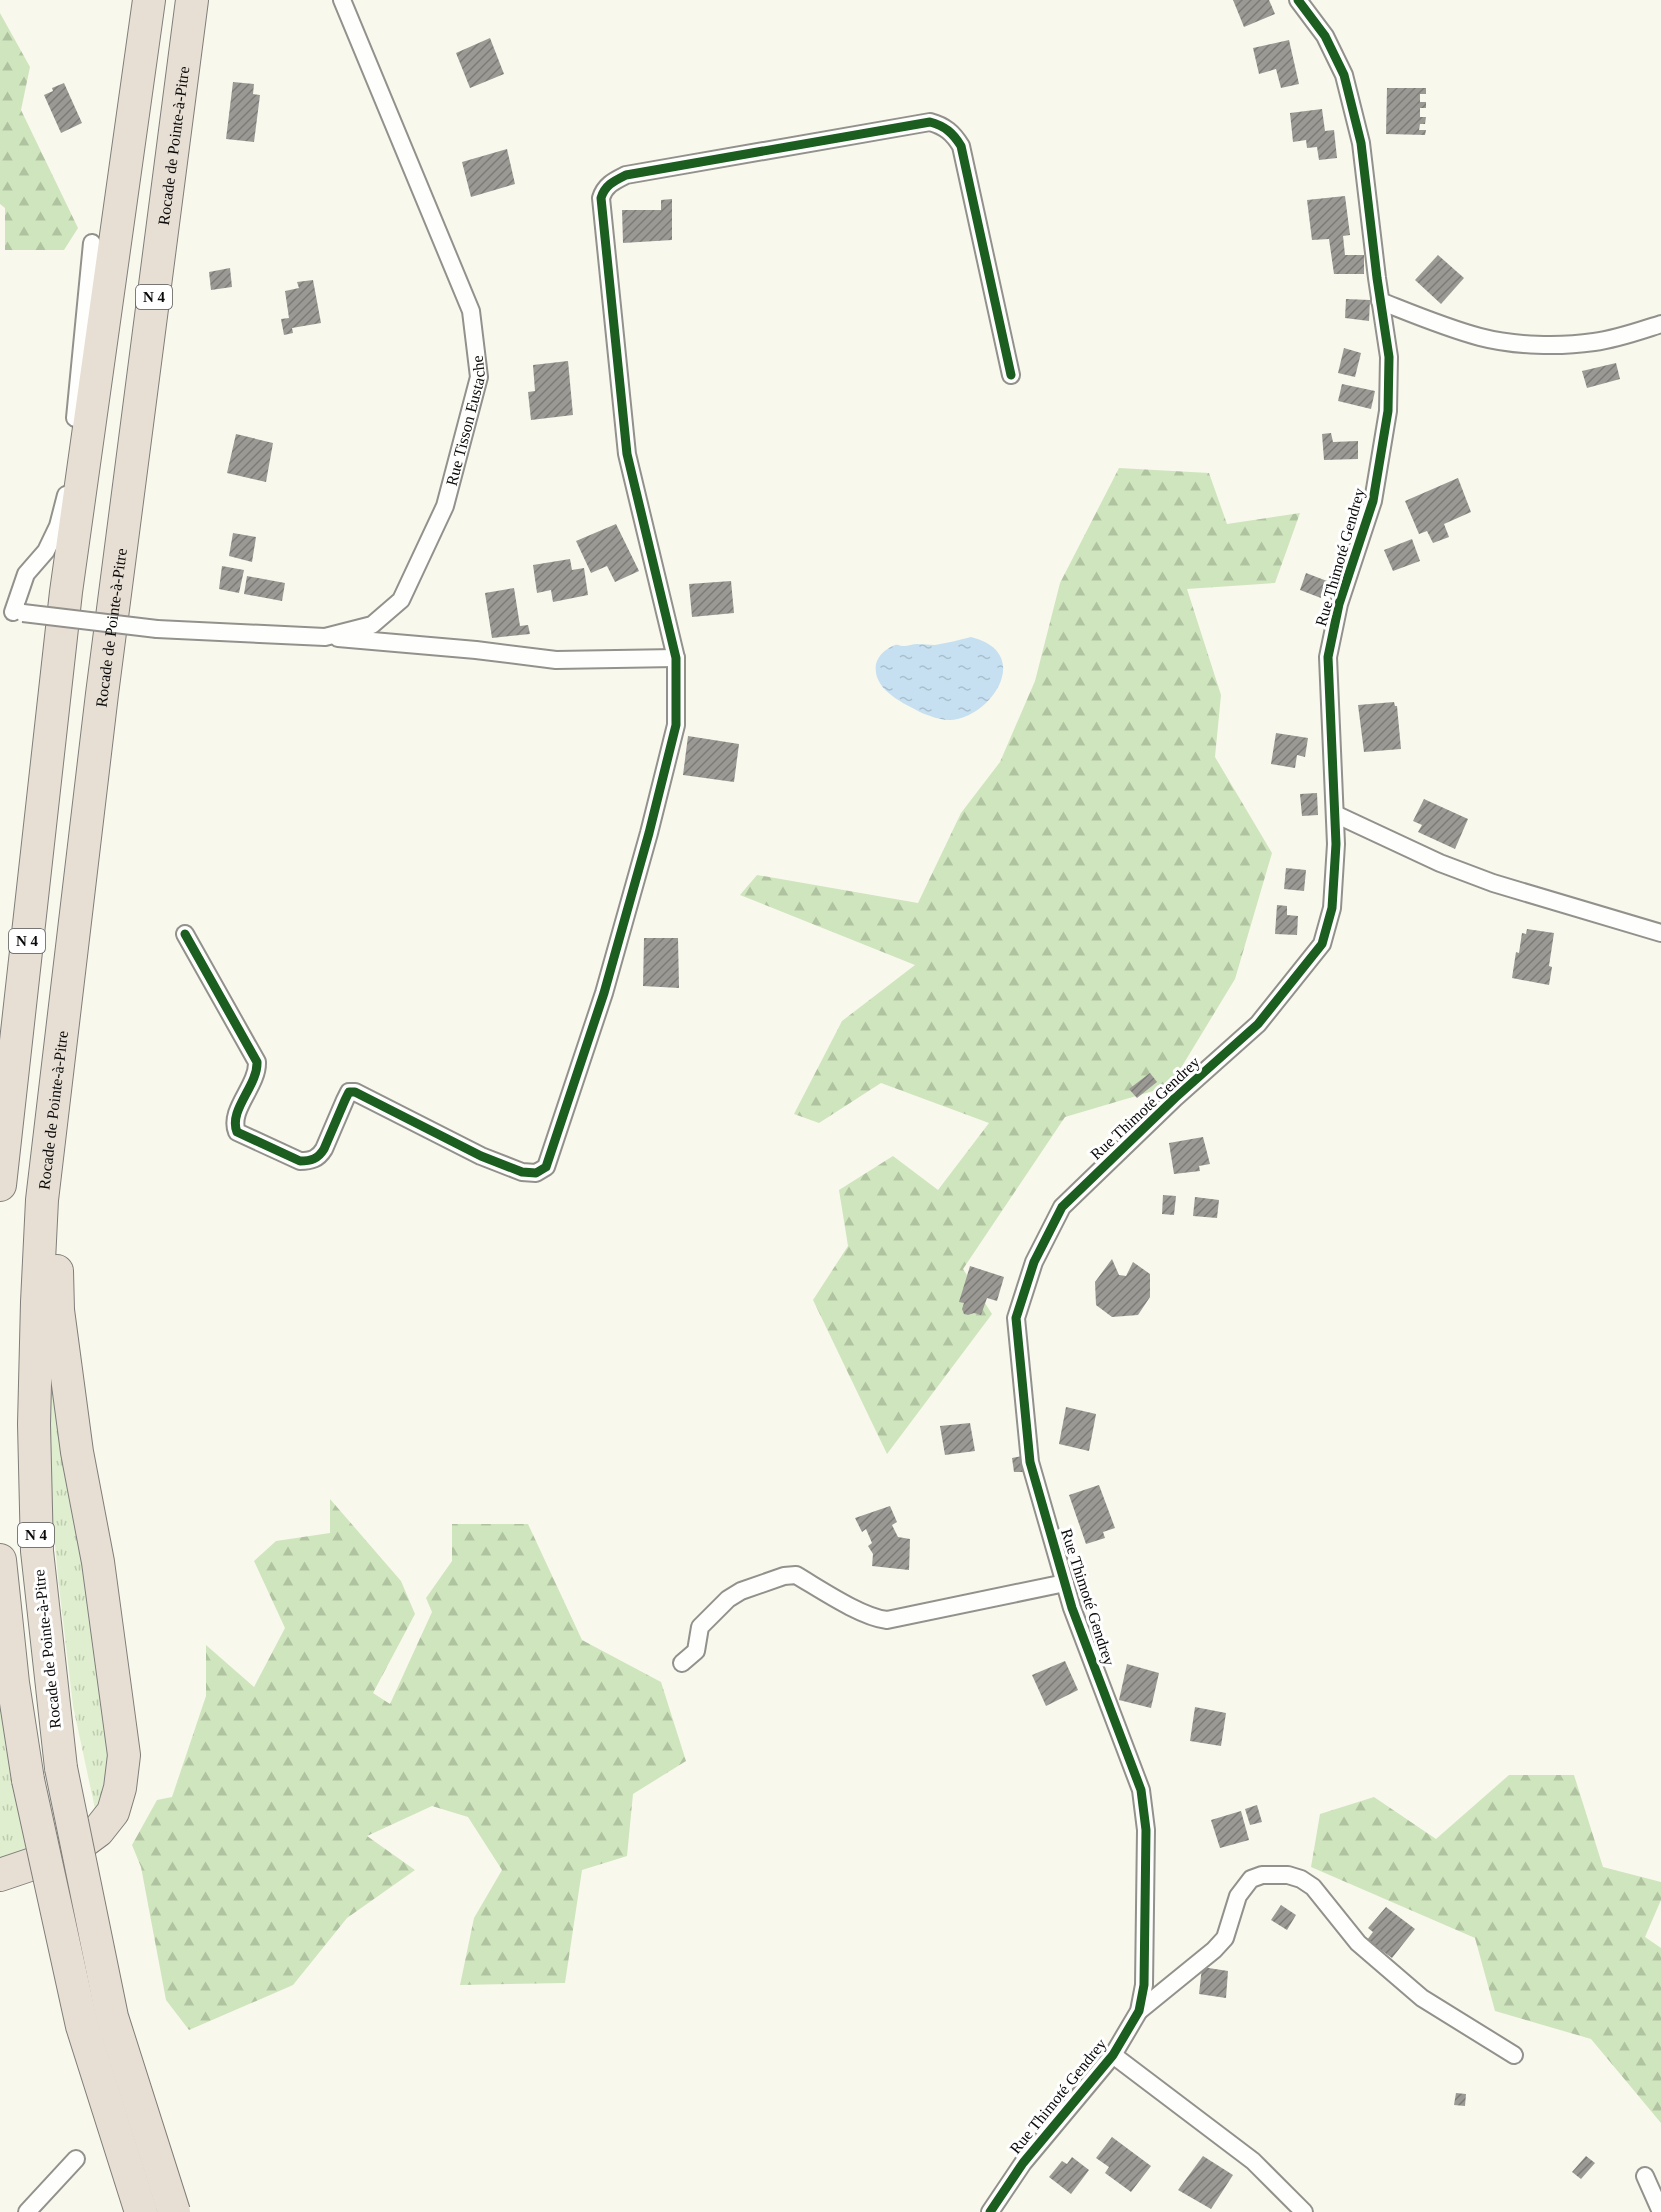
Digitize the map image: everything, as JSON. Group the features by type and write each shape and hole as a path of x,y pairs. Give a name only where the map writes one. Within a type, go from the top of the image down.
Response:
{"highway":[{"name":"N 4","path":"0,1185 66,592 149,0"},
{"name":"Rocade de Pointe-à-Pitre","path":"174,2212 112,2017 61,1768 37,1551 34,1424 42,1200 102,694 192,0"},
{"path":"0,1875 71,1851 98,1831 113,1812 120,1788 124,1755 101,1585 77,1452 58,1310 54,1166 62,1046"},
{"name":"N 4","path":"0,1560 13,1683 28,1780 82,2026 141,2212"}],"street":[{"name":"Rue Tisson Eustache","path":"12,612 157,629 325,637 372,625 401,600 445,506 479,377 471,311 342,0"},
{"name":"Rue Thimoté Gendrey","path":"990,2212 1023,2163 1113,2055 1139,2011 1144,1985 1146,1830 1141,1790 1072,1608 1030,1462 1016,1318 1034,1262 1062,1207 1175,1098 1258,1024 1322,944 1332,908 1336,844 1328,657 1339,604 1373,501 1388,411 1389,357 1361,143 1344,75 1325,36 1298,0"},
{"path":"185,934 257,1062 256,1074 237,1114 235,1127 237,1132 300,1161 310,1161 320,1156 349,1092 355,1092 481,1156 522,1172 536,1173 546,1167 600,1004 649,833 676,725 676,658 627,454 601,198 604,189 626,175 930,122 942,125 953,134 961,146 1011,375"},
{"path":"12,612 26,574 46,551 58,526 68,491 92,243"},
{"path":"1380,301 1432,322 1482,338 1524,343 1561,345 1595,342 1661,324"},
{"path":"325,637 476,650 556,660 676,658"},
{"path":"1335,814 1440,863 1493,883 1661,933"},
{"path":"682,1663 696,1652 700,1627 728,1599 741,1591 784,1576 796,1575 865,1613 887,1620 1065,1583"},
{"path":"1139,2011 1214,1950 1225,1938 1238,1896 1251,1879 1263,1875 1288,1875 1301,1879 1313,1887 1358,1943 1422,1998 1514,2055"},
{"path":"1113,2055 1253,2161 1304,2212"},
{"path":"27,2212 76,2159"},
{"path":"1645,2176 1661,2212"}],"green space":[{"path":"0,13 30,67 21,110 78,228 64,250 5,250 5,208 0,204"},
{"path":"1119,468 1209,473 1227,524 1300,513 1275,583 1187,589 1221,695 1215,757 1272,853 1235,979 1170,1086 1065,1117 963,1269 992,1314 887,1454 813,1300 848,1246 839,1190 893,1156 938,1190 989,1123 881,1083 819,1123 794,1114 842,1021 915,965 740,895 757,875 918,903 961,813 1000,762 1035,681 1060,583"},
{"path":"49,1335 114,1757 97,1818 73,1706 58,1577 52,1512"},
{"path":"330,1499 401,1581 415,1614 373,1693 390,1704 432,1612 426,1598 452,1561 452,1524 528,1524 582,1640 661,1682 686,1761 633,1794 627,1856 582,1870 565,1983 460,1985 474,1918 502,1870 468,1817 432,1806 367,1836 415,1870 347,1918 293,1985 189,2030 166,2000 141,1867 132,1845 157,1800 172,1797 206,1696 206,1645 254,1687 285,1628 254,1561 276,1541 330,1533"},
{"path":"0,1692 2,1715 32,1859 0,1867"},
{"path":"1509,1775 1574,1775 1603,1867 1661,1882 1661,1900 1645,1937 1661,1948 1661,2123 1591,2039 1495,2011 1475,1938 1311,1867 1320,1814 1374,1797 1436,1839"}],"water":[{"path":"971,637 990,645 1001,657 1003,671 999,685 978,710 963,717 948,720 935,718 906,705 890,694 879,681 876,673 877,661 883,652 892,646 935,645"}],"building":[{"path":"1233,0 1269,0 1275,14 1244,27"},
{"path":"490,38 504,74 470,88 456,53"},
{"path":"1289,40 1299,84 1281,88 1276,69 1259,74 1253,48"},
{"path":"233,82 254,84 253,94 260,95 254,142 226,139"},
{"path":"64,83 82,123 61,133 44,95 53,91 52,88"},
{"path":"1387,88 1426,88 1426,94 1420,94 1420,102 1426,102 1426,108 1420,108 1420,117 1426,117 1425,124 1420,124 1419,130 1426,130 1425,135 1386,134"},
{"path":"1322,109 1325,131 1334,130 1337,158 1319,160 1317,147 1307,148 1306,140 1293,142 1290,113"},
{"path":"507,149 515,184 471,197 462,162"},
{"path":"1345,196 1350,235 1343,236 1345,255 1364,255 1364,274 1334,274 1329,239 1312,240 1307,200"},
{"path":"672,199 672,240 623,243 622,210 661,210 661,200"},
{"path":"1438,255 1464,278 1441,304 1415,280"},
{"path":"230,268 232,287 211,290 209,272"},
{"path":"313,280 321,323 292,328 293,333 284,335 281,319 289,318 285,291 299,288 297,282"},
{"path":"1346,299 1370,300 1369,321 1345,318"},
{"path":"1344,348 1361,353 1355,377 1338,373"},
{"path":"568,361 573,415 531,420 528,392 535,391 533,365"},
{"path":"1616,363 1620,379 1587,388 1582,371"},
{"path":"1342,384 1375,391 1371,409 1338,401"},
{"path":"1331,433 1333,442 1358,441 1358,459 1324,460 1322,434"},
{"path":"236,434 273,443 266,482 227,473"},
{"path":"1458,478 1471,512 1444,524 1449,537 1433,543 1427,531 1419,534 1405,501"},
{"path":"616,524 639,571 615,582 607,566 591,573 576,541"},
{"path":"233,533 256,537 252,562 229,556"},
{"path":"1412,539 1420,561 1393,571 1384,550"},
{"path":"570,559 572,570 584,568 588,595 553,602 551,590 537,593 533,565"},
{"path":"222,566 244,570 239,593 219,589"},
{"path":"1306,573 1327,581 1321,598 1300,590"},
{"path":"247,576 285,583 282,601 244,594"},
{"path":"731,581 734,613 692,617 689,584"},
{"path":"514,588 520,626 528,625 530,634 492,638 485,593"},
{"path":"1394,702 1397,706 1401,749 1364,752 1358,705"},
{"path":"1276,733 1308,738 1305,757 1297,755 1295,768 1271,764"},
{"path":"688,736 739,744 734,782 683,775"},
{"path":"1317,793 1318,815 1302,816 1300,794"},
{"path":"1424,799 1468,819 1455,849 1418,832 1422,825 1413,821"},
{"path":"1286,868 1306,870 1304,891 1284,889"},
{"path":"1277,905 1287,906 1287,915 1298,916 1297,935 1275,934"},
{"path":"1527,929 1554,933 1549,966 1552,967 1549,985 1512,978 1516,952 1519,953 1522,933 1526,934"},
{"path":"644,938 678,938 679,988 643,986"},
{"path":"1150,1073 1157,1082 1137,1098 1129,1089"},
{"path":"1203,1137 1210,1164 1199,1166 1200,1171 1174,1174 1169,1143"},
{"path":"1163,1195 1176,1196 1174,1215 1162,1214"},
{"path":"1195,1197 1219,1200 1217,1218 1193,1216"},
{"path":"1112,1259 1119,1275 1126,1276 1133,1262 1150,1274 1150,1297 1138,1315 1112,1317 1096,1305 1095,1282"},
{"path":"970,1266 1004,1277 997,1301 987,1298 981,1315 964,1314 962,1309 964,1303 959,1302"},
{"path":"1066,1407 1096,1414 1089,1451 1059,1444"},
{"path":"970,1423 975,1451 945,1455 940,1426"},
{"path":"1022,1456 1025,1472 1014,1472 1012,1458"},
{"path":"1099,1485 1115,1528 1103,1532 1105,1538 1086,1544 1069,1495"},
{"path":"890,1506 897,1522 892,1525 898,1537 910,1539 909,1570 872,1566 873,1554 868,1546 872,1543 866,1529 862,1532 855,1518"},
{"path":"1065,1661 1078,1690 1046,1706 1032,1675"},
{"path":"1127,1664 1159,1673 1151,1708 1119,1700"},
{"path":"1195,1707 1226,1713 1221,1746 1190,1741"},
{"path":"1257,1805 1262,1822 1250,1825 1245,1809"},
{"path":"1241,1811 1249,1840 1220,1848 1211,1820"},
{"path":"1281,1905 1296,1915 1287,1930 1271,1920"},
{"path":"1386,1907 1415,1929 1392,1958 1367,1940 1373,1932 1368,1928"},
{"path":"1202,1967 1228,1971 1226,1998 1199,1994"},
{"path":"1456,2093 1466,2094 1465,2106 1454,2105"},
{"path":"1112,2137 1151,2166 1131,2192 1105,2173 1109,2167 1096,2158"},
{"path":"1203,2156 1233,2175 1211,2209 1178,2190"},
{"path":"1586,2156 1595,2163 1581,2179 1572,2172"},
{"path":"1072,2157 1089,2170 1071,2194 1049,2177 1062,2161 1067,2164"}],"cycle path":[{"path":"990,2212 1023,2163 1113,2055 1139,2011 1144,1985 1146,1830 1141,1790 1072,1608 1030,1462 1016,1318 1034,1262 1062,1207 1175,1098 1258,1024 1322,944 1332,908 1336,844 1328,657 1339,604 1373,501 1388,411 1389,357 1361,143 1344,75 1325,36 1298,0"},
{"path":"185,934 257,1062 253,1080 236,1115 237,1132 300,1161 311,1160 324,1149 349,1092 355,1092 481,1156 522,1172 536,1173 546,1167 604,993 649,833 676,725 676,658 627,454 601,198 605,190 614,181 626,175 930,122 940,126 952,134 961,146 1011,375"}]}
